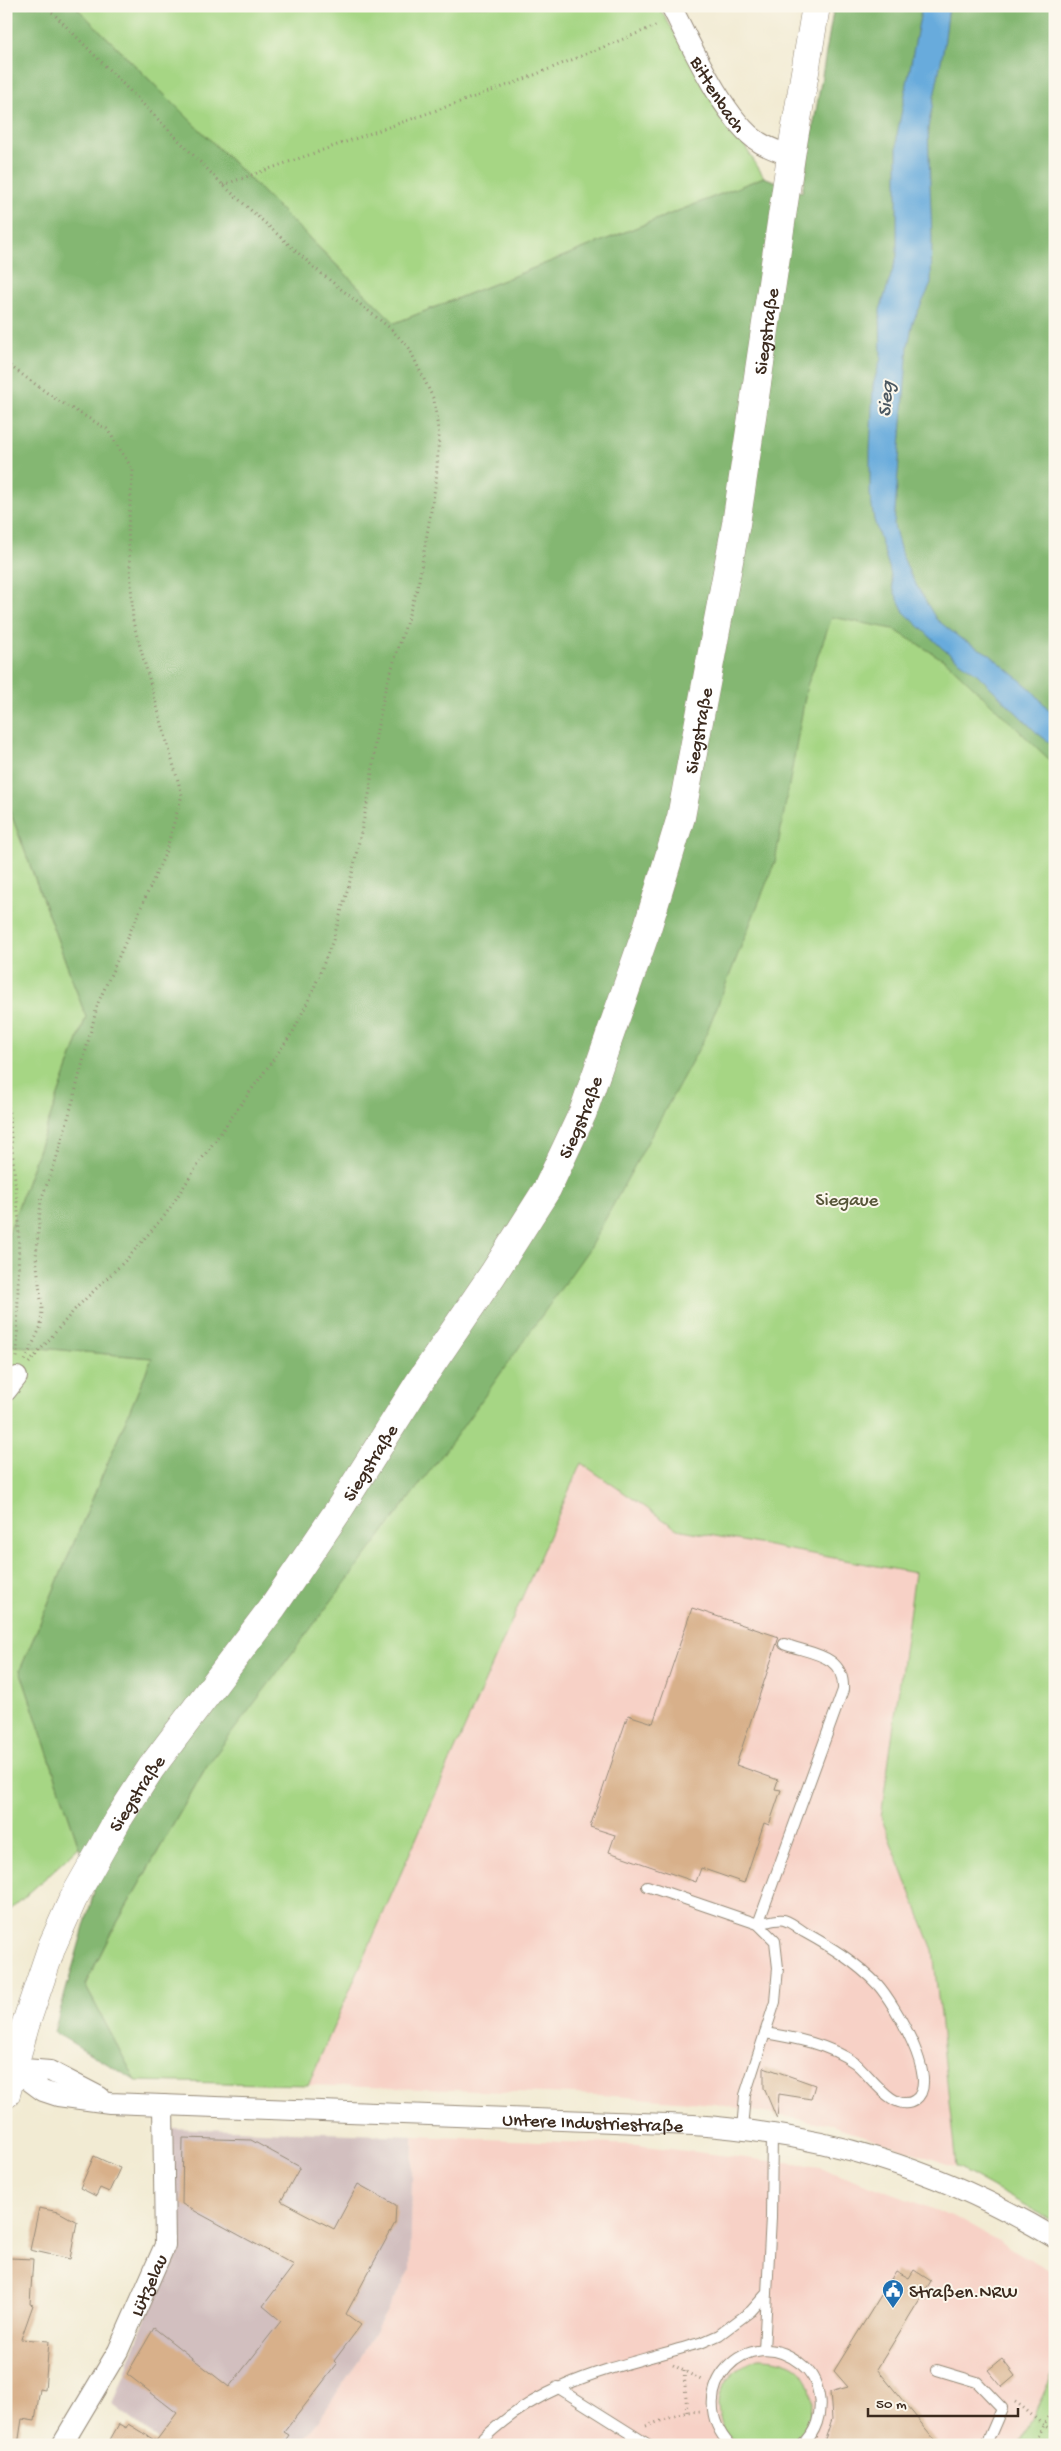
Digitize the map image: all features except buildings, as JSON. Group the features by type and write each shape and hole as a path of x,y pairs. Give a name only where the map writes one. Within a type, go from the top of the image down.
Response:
{"main road":[{"name":"Siegstraße","path":"9,2081 52,1946 73,1899 117,1821 151,1768 272,1608 338,1511 420,1381 493,1274 547,1189 583,1112 647,929 681,818 736,524 791,156 816,6"}],"street":[{"name":"Bittenbach","path":"674,12 726,108 739,126 759,142 791,156"},
{"name":"Untere Industriestraße","path":"9,2081 50,2071 110,2103 742,2128 826,2143 908,2168 992,2203 1055,2238"},
{"name":"Lützelau","path":"62,2445 118,2351 165,2245 163,2105"}],"lane":[{"path":"758,1924 843,1690 844,1676 836,1664 826,1658 784,1644"},
{"path":"647,1886 758,1924 784,1920 850,1959 879,1986 904,2025 921,2066 924,2080 921,2093 915,2100 905,2104 891,2098 855,2063 826,2048 792,2037 765,2033"},
{"path":"742,2128 745,2095 775,2002 778,1968 774,1941 758,1924"},
{"path":"764,2350 771,2217 772,2133"},
{"path":"477,2445 510,2415 556,2387 703,2342 719,2335 751,2311 766,2293"},
{"path":"730,2445 720,2434 712,2410 712,2397 718,2380 729,2365 745,2354 775,2350 794,2357 808,2369 818,2386 821,2405 818,2423 802,2445"},
{"path":"938,2370 976,2382 1002,2408 986,2445"},
{"path":"556,2387 649,2445"}],"path":[{"path":"12,1384 77,1307 126,1260 166,1214 201,1160 293,1032 312,993 334,940 352,874 370,790 376,734 385,690 418,586 436,482 439,436 434,400 409,348 390,328 317,270 223,185 46,6"},
{"path":"223,185 517,82 674,12"},
{"path":"6,363 57,400 107,429 133,470 128,528 133,622 182,795 165,854 98,1003 56,1160 41,1200 36,1257 42,1309 41,1326 12,1384"},
{"path":"6,1082 19,1223 12,1384"},
{"path":"654,2356 715,2387"},
{"path":"684,2371 686,2412"},
{"path":"1034,2445 1055,2403"},
{"path":"604,2445 628,2432 686,2412 712,2410"},
{"path":"1028,2410 1044,2426 1055,2431"}],"shaded area":[{"path":"581,1463 677,1529 915,1573 881,1817 933,1950 956,2167 832,2125 714,2104 600,2095 308,2085"},
{"path":"169,2128 413,2136 410,2270 362,2355 315,2426 299,2445 166,2445 113,2405 174,2243"},
{"path":"413,2136 637,2145 820,2167 957,2218 1055,2273 1055,2368 1020,2445 299,2445 315,2426 362,2355 410,2270"}],"green space":[{"path":"6,6 75,6 395,323 764,177 802,192 834,6 1055,6 1055,765 947,662 893,629 832,617 807,686 775,862 704,1039 589,1249 454,1439 206,1767 109,1937 85,1985 136,2081 54,2032 94,1892 20,1670 152,1358 6,1345 6,1241 86,1017 6,800"},
{"path":"75,6 658,6 764,177 395,323"},
{"name":"Siegaue","path":"1055,6 1055,2222 956,2167 933,1950 881,1817 915,1573 677,1529 581,1463 308,2085 136,2081 85,1985 109,1937 206,1767 811,600"},
{"path":"6,800 86,1017 6,1241"},
{"path":"6,1345 152,1358 20,1670 79,1847 6,1914"},
{"path":"758,2358 779,2360 794,2365 805,2376 810,2387 812,2411 809,2423 804,2433 796,2441 786,2445 741,2443 727,2433 720,2418 719,2398 727,2381 749,2362"},
{"path":"1055,2368 1055,2445 1020,2445 1025,2435"}],"water":[{"name":"Sieg","path":"922,6 949,6 944,46 928,128 932,238 931,284 913,322 908,346 894,525 901,552 910,574 936,619 960,638 989,654 1031,689 1055,717 1055,747 1036,732 977,674 943,649 904,612 894,591 889,567 874,520 870,494 870,452 873,385 881,358 880,310 897,256 897,135"}],"place":[{"name":"Straßen.NRW","path":"893,2309"}]}
